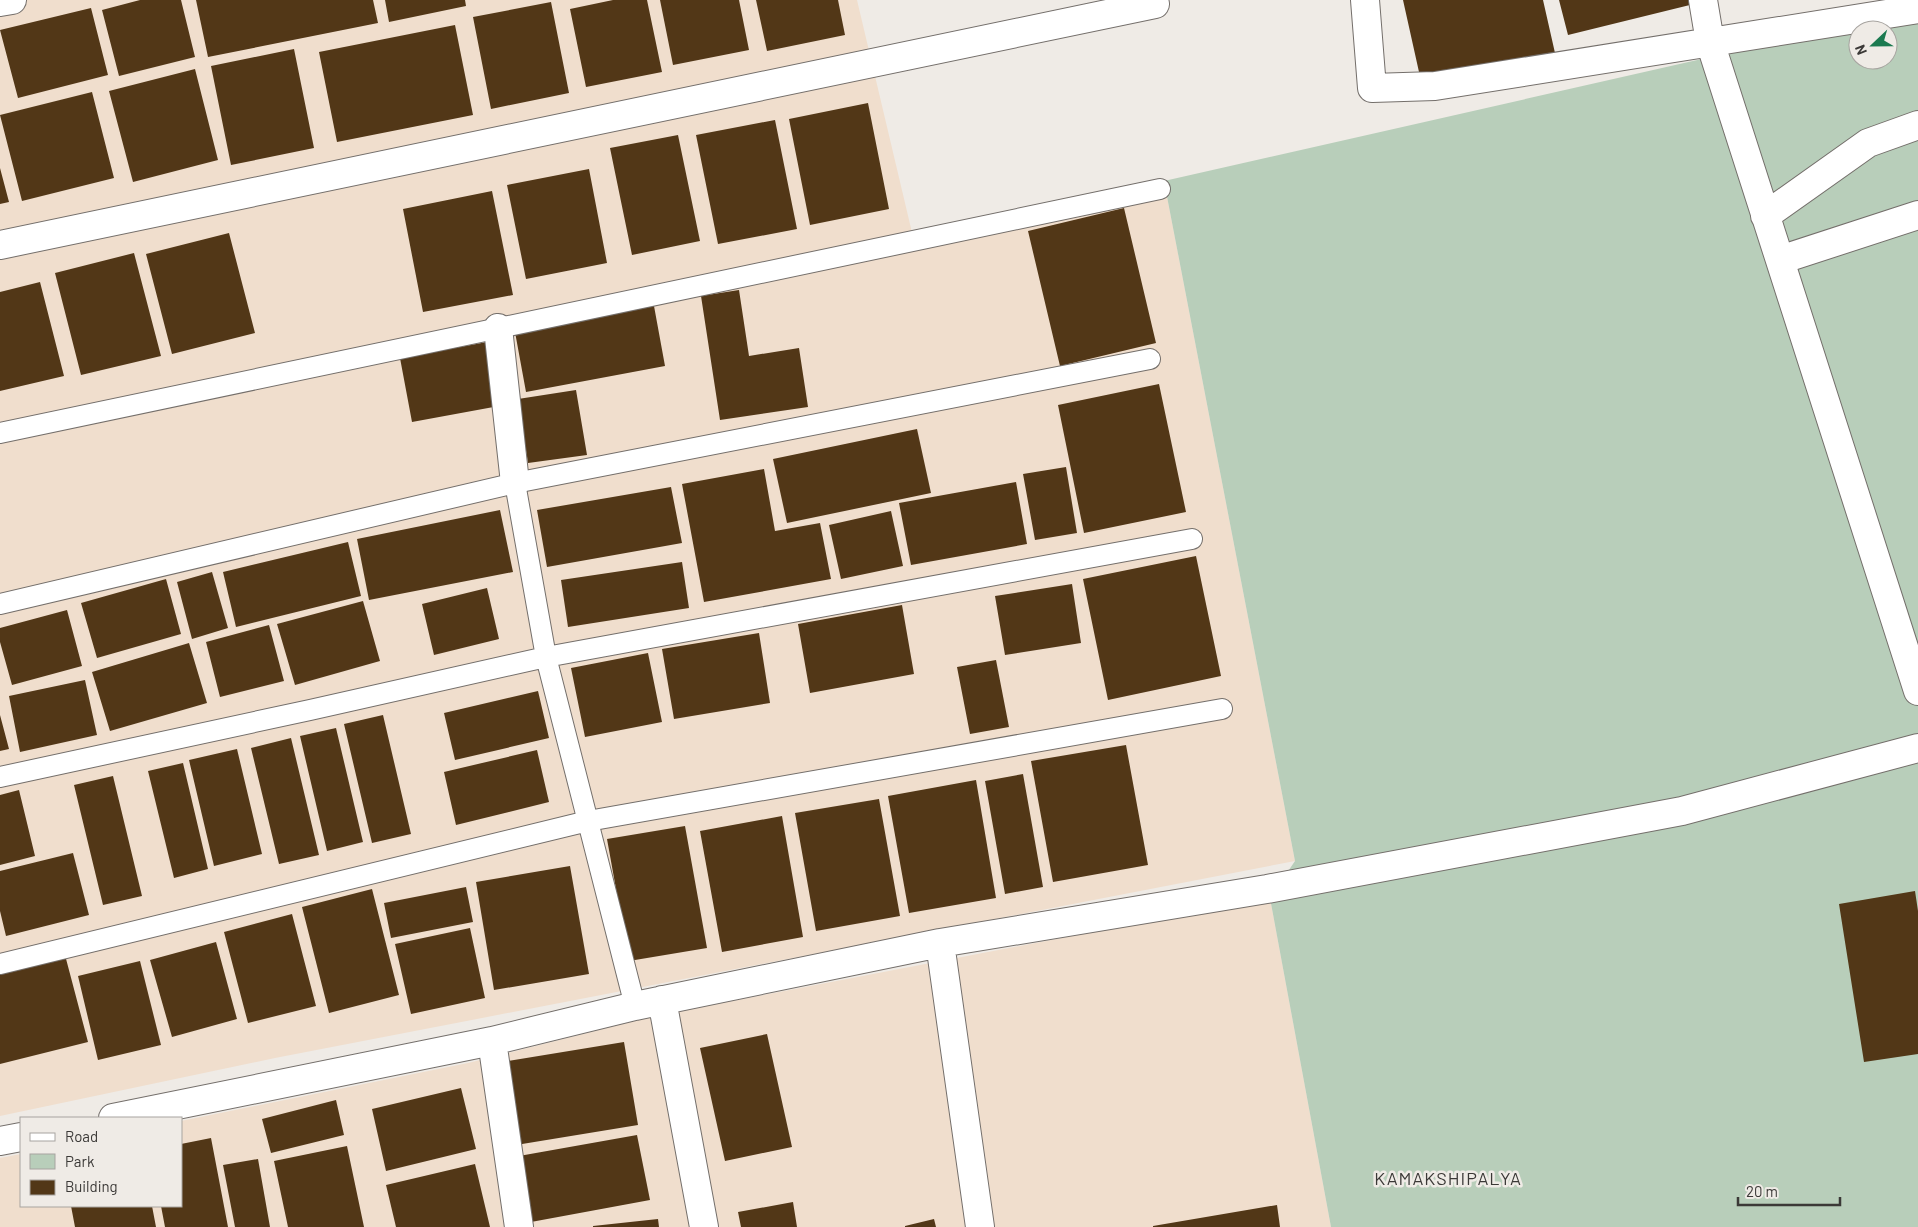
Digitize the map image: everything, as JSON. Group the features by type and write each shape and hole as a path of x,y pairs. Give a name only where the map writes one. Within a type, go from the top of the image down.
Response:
{"street":[{"path":"0,2 12,0"},
{"path":"1365,0 1372,88 1435,86 1918,9"},
{"path":"1703,0 1710,42 1918,691"},
{"path":"0,245 1155,4"},
{"path":"1765,216 1868,143 1918,125"},
{"path":"1780,260 1918,215"},
{"path":"498,328 515,483"},
{"path":"118,1117 492,1041 662,1000 940,943 1267,888 1682,811 1918,748"},
{"path":"940,943 980,1227"},
{"path":"662,1000 704,1227"},
{"path":"492,1041 519,1227"},
{"path":"0,1141 20,1137"}],"lane":[{"path":"0,433 1160,189"},
{"path":"0,604 515,483 1150,359"},
{"path":"515,483 546,657 635,1006"},
{"path":"0,777 546,657 1192,539"},
{"path":"0,964 588,820 1222,710"}],"shaded area":[{"path":"0,0 857,0 914,241 1164,181 1295,861 275,1058 0,1116"},
{"path":"1270,898 1331,1227 0,1227 0,1158 20,1154 20,1207 182,1207 182,1121 468,1063 654,1016"}],"green space":[{"path":"1918,10 1918,1227 1331,1227 1270,898 1295,861 1164,181 1848,26 1848,70 1898,70 1898,20 1874,20"}],"building":[{"path":"140,0 181,0 195,57 119,76 102,10"},
{"path":"196,0 373,0 378,23 208,57"},
{"path":"385,0 465,0 466,6 389,22"},
{"path":"613,0 647,0 662,72 586,87 570,9"},
{"path":"660,0 739,0 749,50 673,65"},
{"path":"756,0 838,0 845,35 767,51"},
{"path":"1403,0 1543,0 1555,53 1421,81"},
{"path":"1559,0 1697,0 1698,3 1568,35"},
{"path":"551,2 569,93 491,109 473,17"},
{"path":"91,8 108,75 18,98 0,30"},
{"path":"455,25 473,115 337,142 319,52"},
{"path":"294,49 314,148 231,165 211,66"},
{"path":"195,69 218,160 133,182 109,91"},
{"path":"92,92 114,178 22,201 0,115"},
{"path":"868,103 889,209 810,225 789,119"},
{"path":"775,120 797,229 718,244 696,135"},
{"path":"678,135 700,241 632,255 610,148"},
{"path":"0,168 9,202 0,204"},
{"path":"589,169 607,263 526,279 507,185"},
{"path":"492,191 513,295 423,312 403,209"},
{"path":"1124,208 1156,343 1060,366 1028,231"},
{"path":"229,233 255,333 172,354 146,254"},
{"path":"134,253 161,356 81,375 55,273"},
{"path":"40,282 64,376 0,391 0,292"},
{"path":"739,290 749,356 799,348 808,407 720,420 701,296"},
{"path":"654,306 665,366 526,392 515,332"},
{"path":"487,342 499,406 412,422 400,358"},
{"path":"1159,384 1186,512 1084,533 1058,405"},
{"path":"576,390 587,455 528,463 518,399"},
{"path":"917,429 931,493 787,523 773,459"},
{"path":"1066,467 1077,533 1035,540 1023,474"},
{"path":"764,469 775,531 820,523 831,579 704,602 682,484"},
{"path":"1016,482 1027,544 911,565 899,503"},
{"path":"671,487 682,543 547,567 537,510"},
{"path":"500,510 513,572 369,600 357,539"},
{"path":"891,511 903,566 841,579 829,525"},
{"path":"348,542 361,596 236,627 223,572"},
{"path":"1196,556 1221,676 1108,700 1083,579"},
{"path":"682,562 689,608 568,627 561,580"},
{"path":"212,572 228,628 192,639 177,582"},
{"path":"166,579 181,634 97,658 81,603"},
{"path":"1072,584 1081,643 1005,655 995,596"},
{"path":"487,588 499,639 434,655 422,604"},
{"path":"363,601 380,661 295,685 277,624"},
{"path":"902,605 914,674 810,693 798,624"},
{"path":"67,610 82,666 12,685 0,642 0,628"},
{"path":"269,625 284,681 220,697 206,642"},
{"path":"759,633 770,703 674,719 662,649"},
{"path":"189,643 207,703 110,731 92,672"},
{"path":"648,653 662,722 585,737 571,668"},
{"path":"996,660 1009,727 970,734 957,667"},
{"path":"85,680 97,735 20,752 9,696"},
{"path":"538,691 549,738 455,760 444,713"},
{"path":"0,715 9,749 0,751"},
{"path":"383,715 411,834 372,843 344,724"},
{"path":"336,728 363,842 327,851 300,736"},
{"path":"291,738 319,855 279,864 251,748"},
{"path":"1126,745 1148,865 1053,882 1031,761"},
{"path":"237,749 262,854 214,866 189,760"},
{"path":"537,750 549,802 456,825 444,772"},
{"path":"183,763 208,869 174,878 148,771"},
{"path":"1023,774 1043,887 1005,894 985,781"},
{"path":"113,776 142,896 103,905 74,785"},
{"path":"976,780 996,898 909,913 888,796"},
{"path":"19,790 35,856 0,865 0,795"},
{"path":"879,799 900,916 816,931 795,813"},
{"path":"782,816 803,937 722,952 700,831"},
{"path":"685,826 707,948 629,961 607,839"},
{"path":"73,853 89,915 6,936 0,911 0,871"},
{"path":"570,866 589,974 494,990 476,882"},
{"path":"466,887 473,922 391,938 384,903"},
{"path":"372,889 399,995 329,1013 302,907"},
{"path":"1915,891 1918,911 1918,1054 1864,1062 1839,904"},
{"path":"292,914 316,1006 248,1023 224,932"},
{"path":"470,928 485,998 411,1014 395,944"},
{"path":"216,942 237,1019 172,1037 150,960"},
{"path":"65,955 88,1042 0,1064 0,972"},
{"path":"140,961 161,1045 98,1060 78,976"},
{"path":"767,1034 792,1147 725,1161 700,1048"},
{"path":"624,1042 638,1125 516,1145 502,1062"},
{"path":"461,1088 476,1149 386,1171 372,1109"},
{"path":"336,1100 344,1135 271,1153 262,1119"},
{"path":"637,1135 650,1200 531,1222 519,1156"},
{"path":"211,1138 228,1227 165,1227 161,1207 182,1207 182,1144"},
{"path":"347,1146 364,1227 288,1227 274,1161"},
{"path":"258,1159 270,1227 235,1227 223,1165"},
{"path":"475,1164 490,1227 396,1227 386,1185"},
{"path":"793,1202 797,1227 741,1227 738,1212"},
{"path":"1277,1205 1280,1227 1153,1227 1153,1226"},
{"path":"71,1207 152,1207 156,1227 75,1227"},
{"path":"658,1219 659,1227 593,1227 593,1226"},
{"path":"934,1219 936,1227 905,1227 905,1226"}],"district":[{"name":"KAMAKSHIPALYA","path":"1448,1179"}]}
